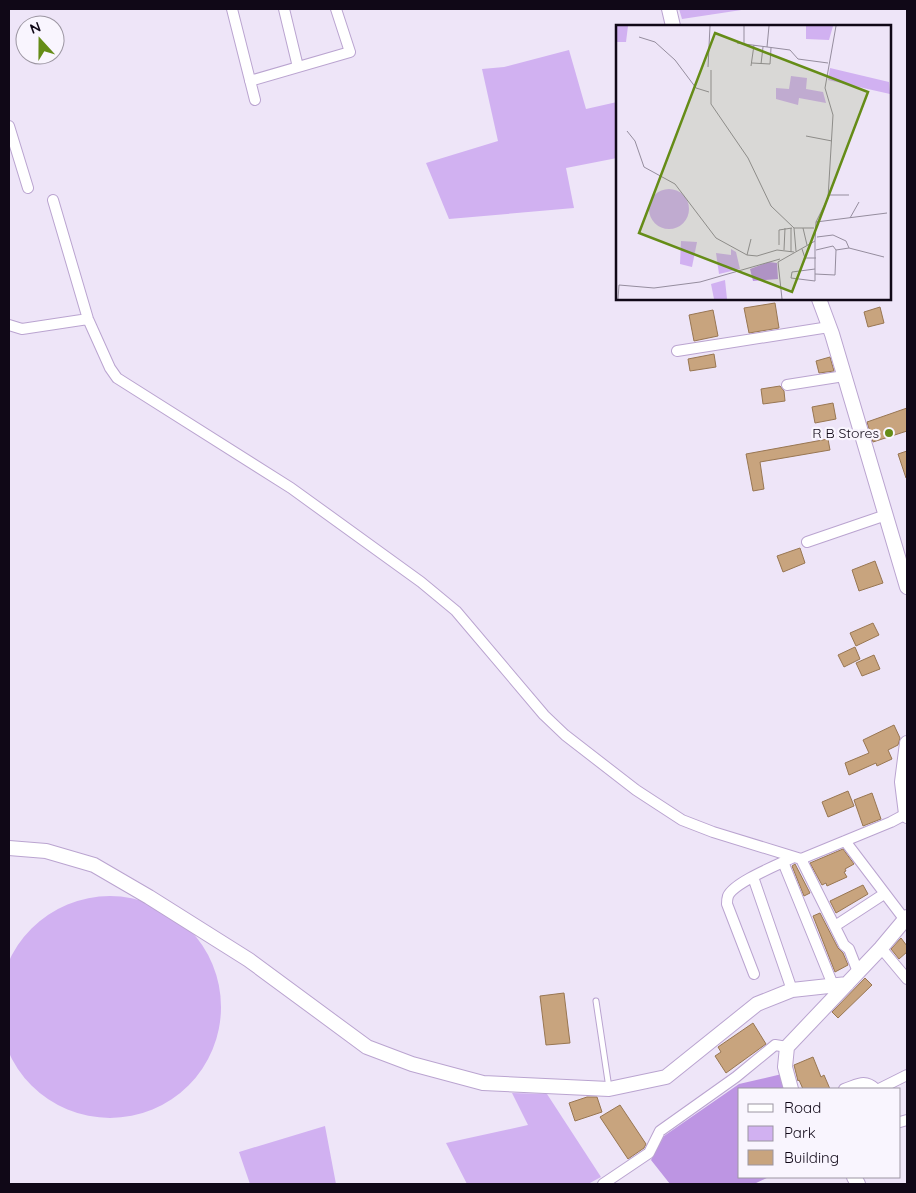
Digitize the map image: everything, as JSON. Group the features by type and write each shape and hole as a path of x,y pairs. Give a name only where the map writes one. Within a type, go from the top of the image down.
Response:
{"street":[{"path":"232,9 255,100"},
{"path":"284,9 298,67"},
{"path":"250,80 350,52 336,9"},
{"path":"669,9 673,25"},
{"path":"9,126 28,188"},
{"path":"52,200 88,319 110,368 117,378 291,488 421,582 456,610 544,716 566,736 636,790 682,820 713,832 797,858 844,945 849,949 858,972"},
{"path":"819,300 907,587"},
{"path":"9,325 22,328 88,319"},
{"path":"677,351 829,327"},
{"path":"787,385 844,376"},
{"path":"807,542 886,515"},
{"path":"754,974 727,904 728,897 732,891 753,877 783,862 845,840 906,815 904,781 907,743"},
{"path":"791,1088 785,1067 787,1047 881,948 906,918 884,894 845,840"},
{"path":"9,848 46,851 94,865 249,960 368,1047 412,1064 484,1082 609,1089 666,1077 757,1004 792,990 847,984"},
{"path":"783,862 833,985"},
{"path":"753,877 792,990"},
{"path":"834,926 884,894"},
{"path":"881,948 907,980"},
{"path":"602,1184 649,1153 660,1131 736,1077 775,1045 787,1047"},
{"path":"879,1088 907,1075"},
{"path":"847,1088 864,1082 875,1088"}],"lane":[{"path":"596,1001 609,1089"}],"green space":[{"path":"679,9 748,9 682,19"},
{"path":"569,50 586,109 616,102 616,158 566,168 574,208 449,219 426,163 498,141 482,69 504,67"},
{"path":"110,896 132,898 162,909 180,921 196,937 208,955 216,975 221,1007 219,1029 208,1059 196,1077 180,1093 162,1105 142,1113 110,1118 88,1116 58,1105 40,1093 24,1077 12,1059 4,1039 -1,1007 1,985 12,955 24,937 40,921 58,909 78,901"},
{"path":"512,1093 547,1094 601,1177 588,1184 467,1184 446,1143 528,1125"},
{"path":"325,1126 336,1184 250,1184 239,1152"}],"shaded area":[{"path":"782,1074 786,1088 738,1088 738,1178 767,1178 754,1184 670,1184 651,1160 664,1136 739,1084"}],"building":[{"path":"775,303 779,328 749,333 744,308"},
{"path":"880,307 884,323 868,327 864,312"},
{"path":"713,310 718,336 694,341 689,315"},
{"path":"714,354 716,367 690,371 688,359"},
{"path":"830,357 834,371 819,373 816,361"},
{"path":"780,386 784,391 785,401 763,404 761,389"},
{"path":"833,403 836,419 815,423 812,407"},
{"path":"907,408 907,431 873,442 867,422"},
{"path":"828,439 830,450 760,462 764,489 753,491 746,454"},
{"path":"907,451 907,478 906,478 898,454"},
{"path":"800,548 805,563 783,572 777,556"},
{"path":"875,561 883,583 859,591 852,570"},
{"path":"873,623 879,635 856,646 850,633"},
{"path":"855,647 860,659 844,667 838,655"},
{"path":"874,655 880,669 862,676 856,663"},
{"path":"894,725 900,738 898,745 888,750 892,759 877,766 876,763 849,775 845,763 869,753 863,740"},
{"path":"848,791 854,806 828,817 822,802"},
{"path":"872,793 881,819 863,826 854,800"},
{"path":"843,849 854,864 845,869 846,871 844,872 847,877 827,886 826,883 822,885 810,863"},
{"path":"795,864 810,893 804,896 792,866"},
{"path":"863,885 868,894 836,913 830,901"},
{"path":"820,913 848,965 835,972 813,916"},
{"path":"901,938 907,946 907,952 899,959 891,949"},
{"path":"865,978 872,985 838,1018 832,1012"},
{"path":"564,993 570,1043 546,1045 540,996"},
{"path":"753,1023 766,1044 726,1073 715,1056 721,1052 718,1047"},
{"path":"813,1057 821,1077 824,1075 830,1088 803,1088 798,1081 794,1065"},
{"path":"587,1097 597,1097 602,1112 575,1121 569,1103"},
{"path":"620,1105 646,1144 644,1148 628,1159 600,1117"}],"place":[{"name":"R B Stores","path":"889,433"}]}
